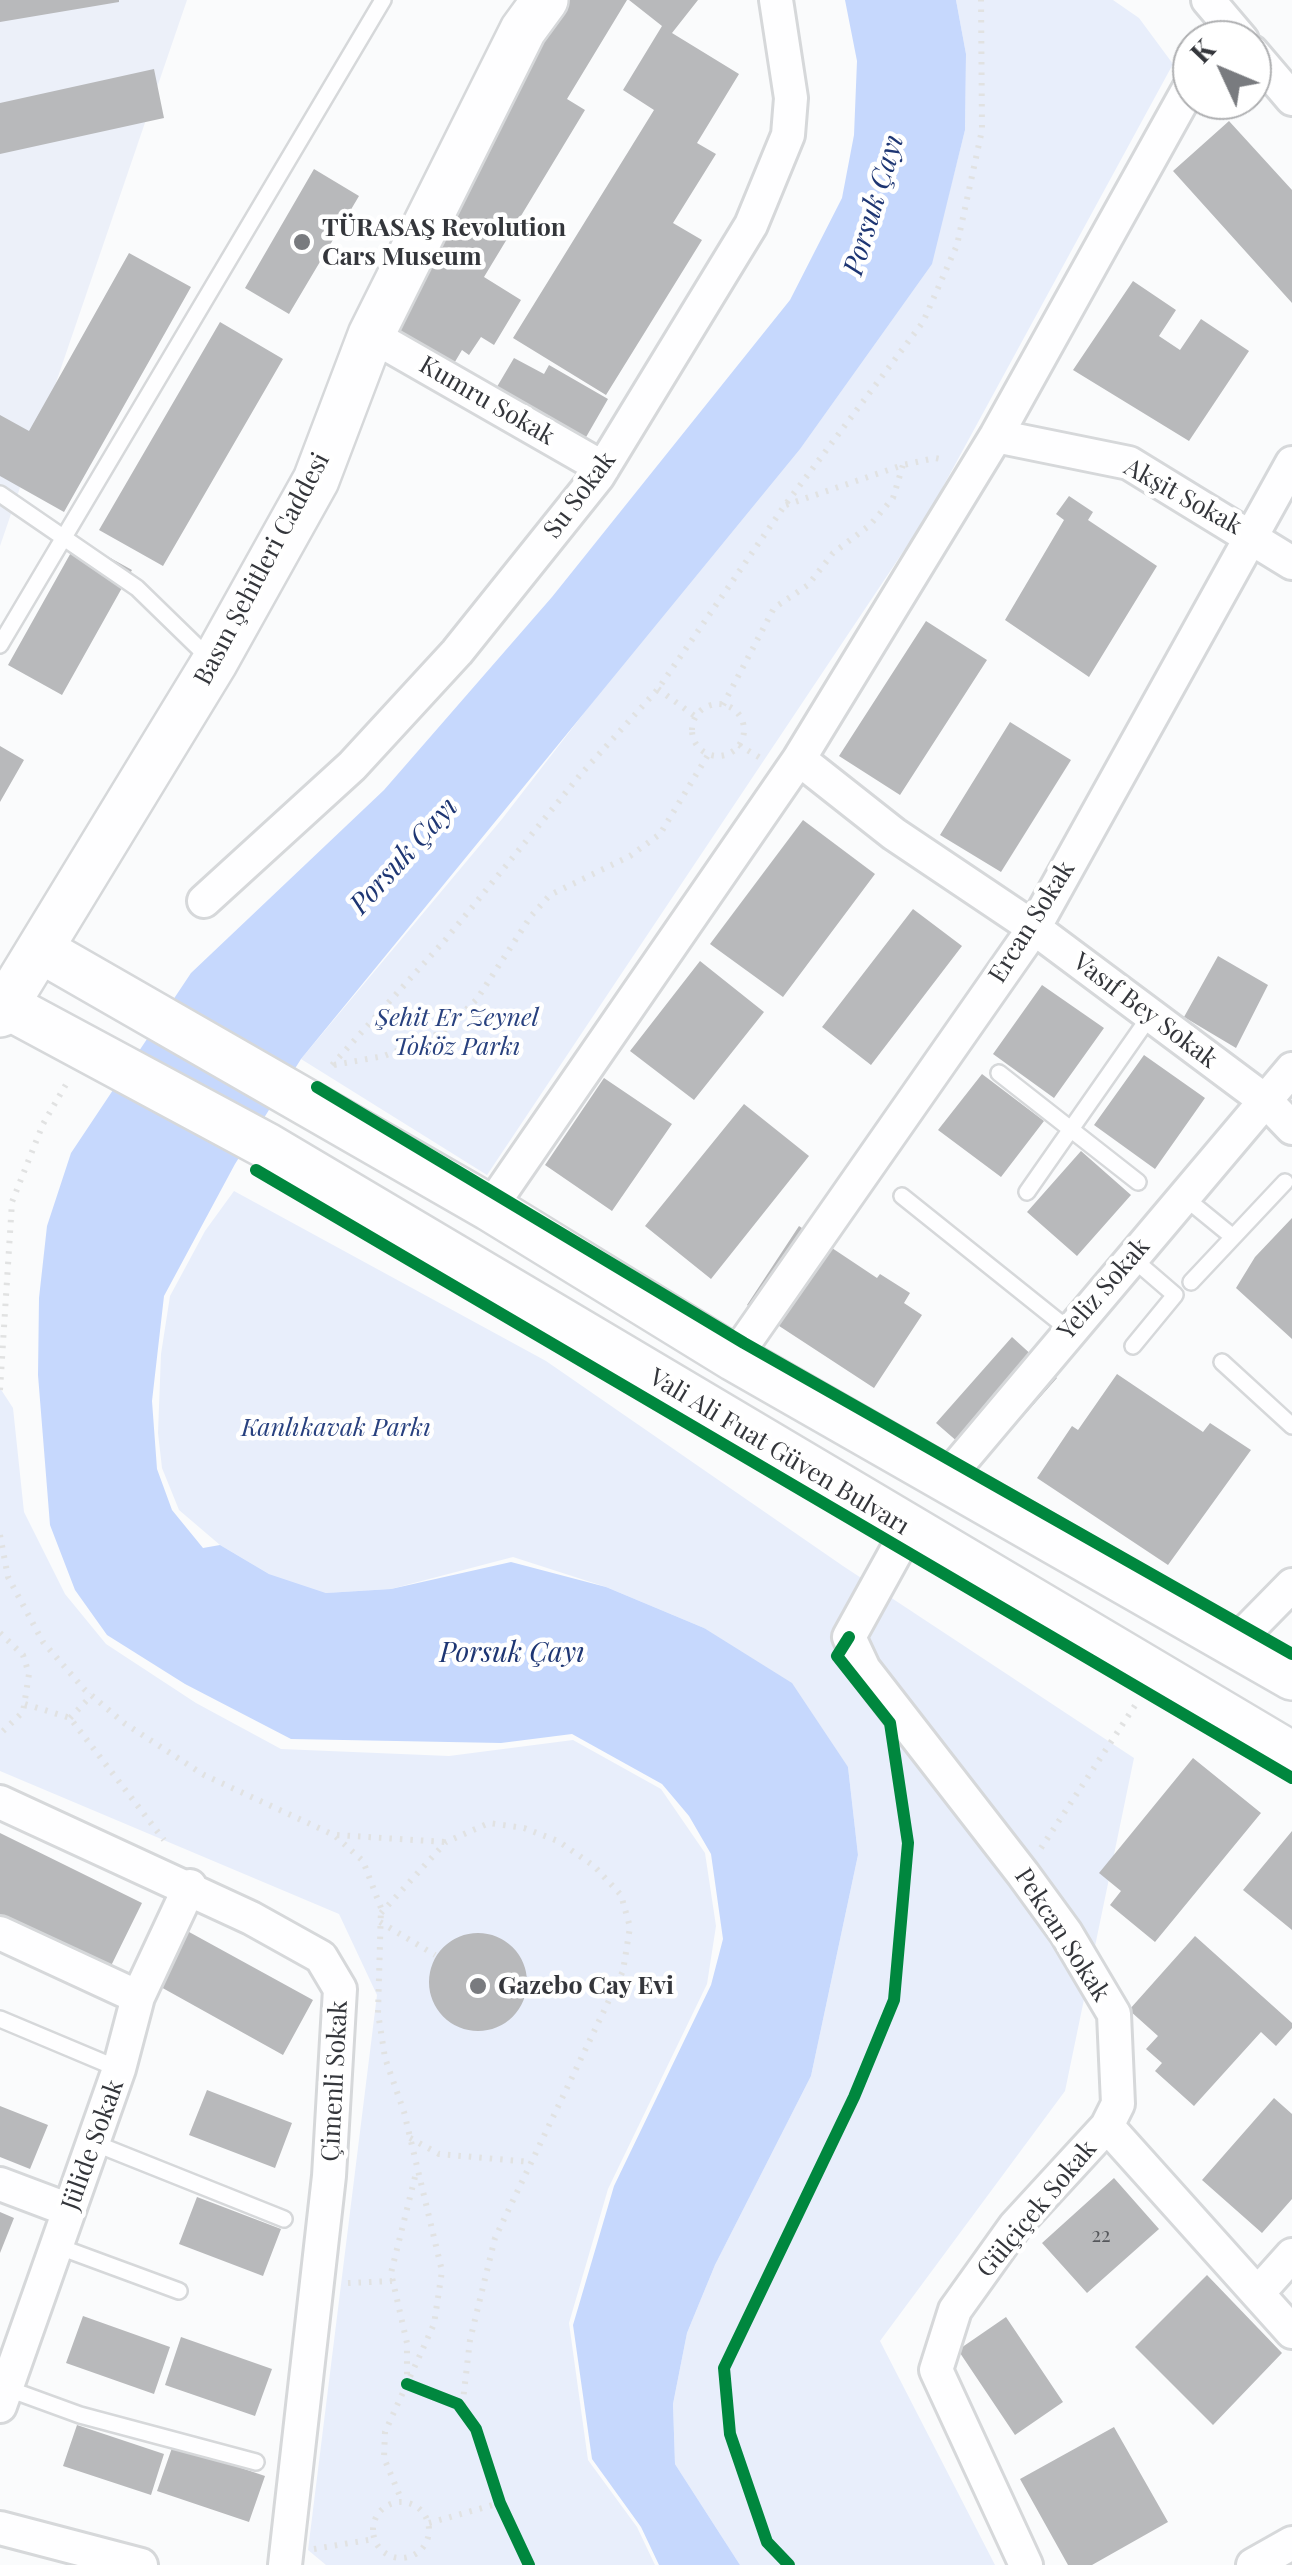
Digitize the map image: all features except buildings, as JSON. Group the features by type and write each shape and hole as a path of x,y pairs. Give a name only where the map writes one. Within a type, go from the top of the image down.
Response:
{"main road":[{"name":"Basın Şehitleri Caddesi","path":"3,1009 214,663 316,480 372,335 531,10"},
{"path":"41,950 490,1208 734,1358 1292,1677"},
{"name":"Vali Ali Fuat Güven Bulvarı","path":"3,1009 267,1146 1292,1755"}],"street":[{"name":"Su Sokak","path":"204,901 352,766 457,652 604,468 750,225 788,135 792,98 776,0"},
{"path":"1272,75 1292,98"},
{"path":"490,1208 799,759 996,436 1172,119"},
{"name":"Kumru Sokak","path":"372,335 604,468"},
{"name":"Akşit Sokak","path":"996,436 1129,462 1292,563"},
{"name":"Ercan Sokak","path":"734,1358 1034,928 1292,462"},
{"name":"Vasıf Bey Sokak","path":"799,759 894,834 1034,928 1267,1102 1292,1128"},
{"name":"Yeliz Sokak","path":"946,1478 1292,1069"},
{"name":"Pekcan Sokak","path":"908,1530 850,1636 864,1669 1024,1874 1066,1933 1114,2014 1118,2104 1106,2126"},
{"path":"1234,1644 1292,1585"},
{"name":"Çimenli Sokak","path":"0,1802 190,1886 321,1957 340,1988 329,2176 296,2557"},
{"name":"Jülide Sokak","path":"2,2401 120,2069 138,1997 190,1886"},
{"path":"0,1933 138,1997"},
{"path":"1106,2126 1292,2332"},
{"name":"Gülçiçek Sokak","path":"1026,2565 936,2370 955,2310 1015,2226 1106,2126"},
{"path":"0,2184 69,2210"},
{"path":"1258,2293 1292,2255"},
{"path":"0,2528 129,2564"},
{"path":"1252,2565 1292,2542"}],"lane":[{"path":"0,645 60,538 243,240 383,0"},
{"path":"0,494 137,588 214,663"},
{"path":"1027,1192 1150,1016"},
{"path":"999,1073 1138,1182"},
{"path":"1191,1282 1284,1182"},
{"path":"902,1196 1068,1330"},
{"path":"1184,1198 1233,1237"},
{"path":"1132,1258 1174,1296 1133,1346"},
{"path":"1222,1362 1292,1426"},
{"path":"0,2020 120,2069"},
{"path":"94,2143 284,2219"},
{"path":"57,2246 178,2291"},
{"path":"2,2401 80,2415 256,2462"}],"path":[{"path":"303,1100 658,689 785,506 923,322 957,245 982,130 981,0"},
{"path":"785,506 903,465 935,458 976,468"},
{"path":"723,705 774,608 808,585 833,553 870,525 893,498 903,465"},
{"path":"658,689 696,717"},
{"path":"723,705 737,714 743,737 733,751 708,754 692,735 696,717 707,707 723,705"},
{"path":"332,1065 384,1056 443,1032 477,998 531,916 550,895 630,856 660,834 708,754"},
{"path":"0,1390 12,1202 42,1124 94,1053"},
{"path":"0,1535 8,1577 43,1642 92,1696 204,1775 334,1835 362,1862 381,1918 378,2013 385,2058 431,2216 442,2271 434,2324 384,2432 384,2458 402,2501 419,2508 429,2523 422,2550 406,2562 386,2554 374,2540 378,2512 402,2501"},
{"path":"0,1633 22,1655 29,1674 25,1704 11,1727 0,1734"},
{"path":"1024,1874 1154,1676"},
{"path":"70,1718 92,1696"},
{"path":"25,1704 70,1718 164,1840"},
{"path":"381,1918 446,1842 489,1823 524,1828 558,1841 594,1866 621,1895 630,1927 623,1971 495,2238 470,2340 462,2409"},
{"path":"334,1835 446,1842"},
{"path":"381,1918 435,1955"},
{"path":"408,2138 440,2154 531,2162"},
{"path":"407,2384 407,2343 392,2281 416,2174"},
{"path":"342,2283 392,2281"},
{"path":"407,2384 462,2409 476,2430 500,2503 530,2565"},
{"path":"429,2523 500,2503"},
{"path":"296,2557 374,2540"}],"shaded area":[{"path":"0,0 187,0 0,546"}],"green space":[{"name":"Şehit Er Zeynel Toköz Parkı","path":"956,0 1113,0 1139,18 1172,66 927,516 487,1175 301,1059 502,819 931,264 965,130 966,54"},
{"name":"Kanlıkavak Parkı","path":"234,1191 546,1361 843,1566 1134,1758 1065,2091 880,2341 995,2565 740,2565 675,2464 673,2404 687,2333 715,2265 811,2076 858,1855 848,1767 704,1628 606,1587 513,1557 391,1589 326,1593 269,1574 220,1545 179,1510 162,1468 158,1433 161,1354 170,1296 205,1231"},
{"path":"0,1388 13,1408 24,1512 65,1594 106,1644 196,1703 281,1749 449,1756 573,1740 661,1789 705,1853 716,1926 707,1984 608,2189 569,2323 588,2460 637,2527 655,2565 326,2565 308,2550 377,1995 339,1914 0,1771"}],"water":[{"name":"Porsuk Çayı","path":"845,0 956,0 966,54 965,130 932,264 800,449 301,1059 235,1164 164,1296 152,1401 157,1469 172,1510 203,1548 220,1545 269,1574 326,1593 391,1589 511,1562 606,1587 704,1628 792,1683 848,1767 858,1855 811,2076 715,2265 687,2333 673,2404 675,2464 740,2565 659,2565 641,2527 592,2459 573,2325 614,2186 711,1985 723,1939 711,1854 689,1816 662,1784 572,1734 501,1743 291,1739 185,1684 107,1635 75,1590 50,1525 38,1375 39,1298 47,1226 71,1153 191,973 384,790 552,597 790,300 842,198 854,135 857,61"}],"cycle path":[{"path":"317,1087 744,1343 1292,1654"},
{"path":"256,1170 1292,1778"},
{"path":"789,2565 767,2542 730,2434 724,2368 854,2097 894,2000 908,1843 890,1723 837,1656 849,1637"},
{"path":"407,2384 458,2404 476,2429 500,2503 529,2565"}],"place":[{"name":"TÜRASAŞ Revolution Cars Museum","path":"302,242"},
{"name":"Gazebo Cay Evi","path":"478,1986"}]}
